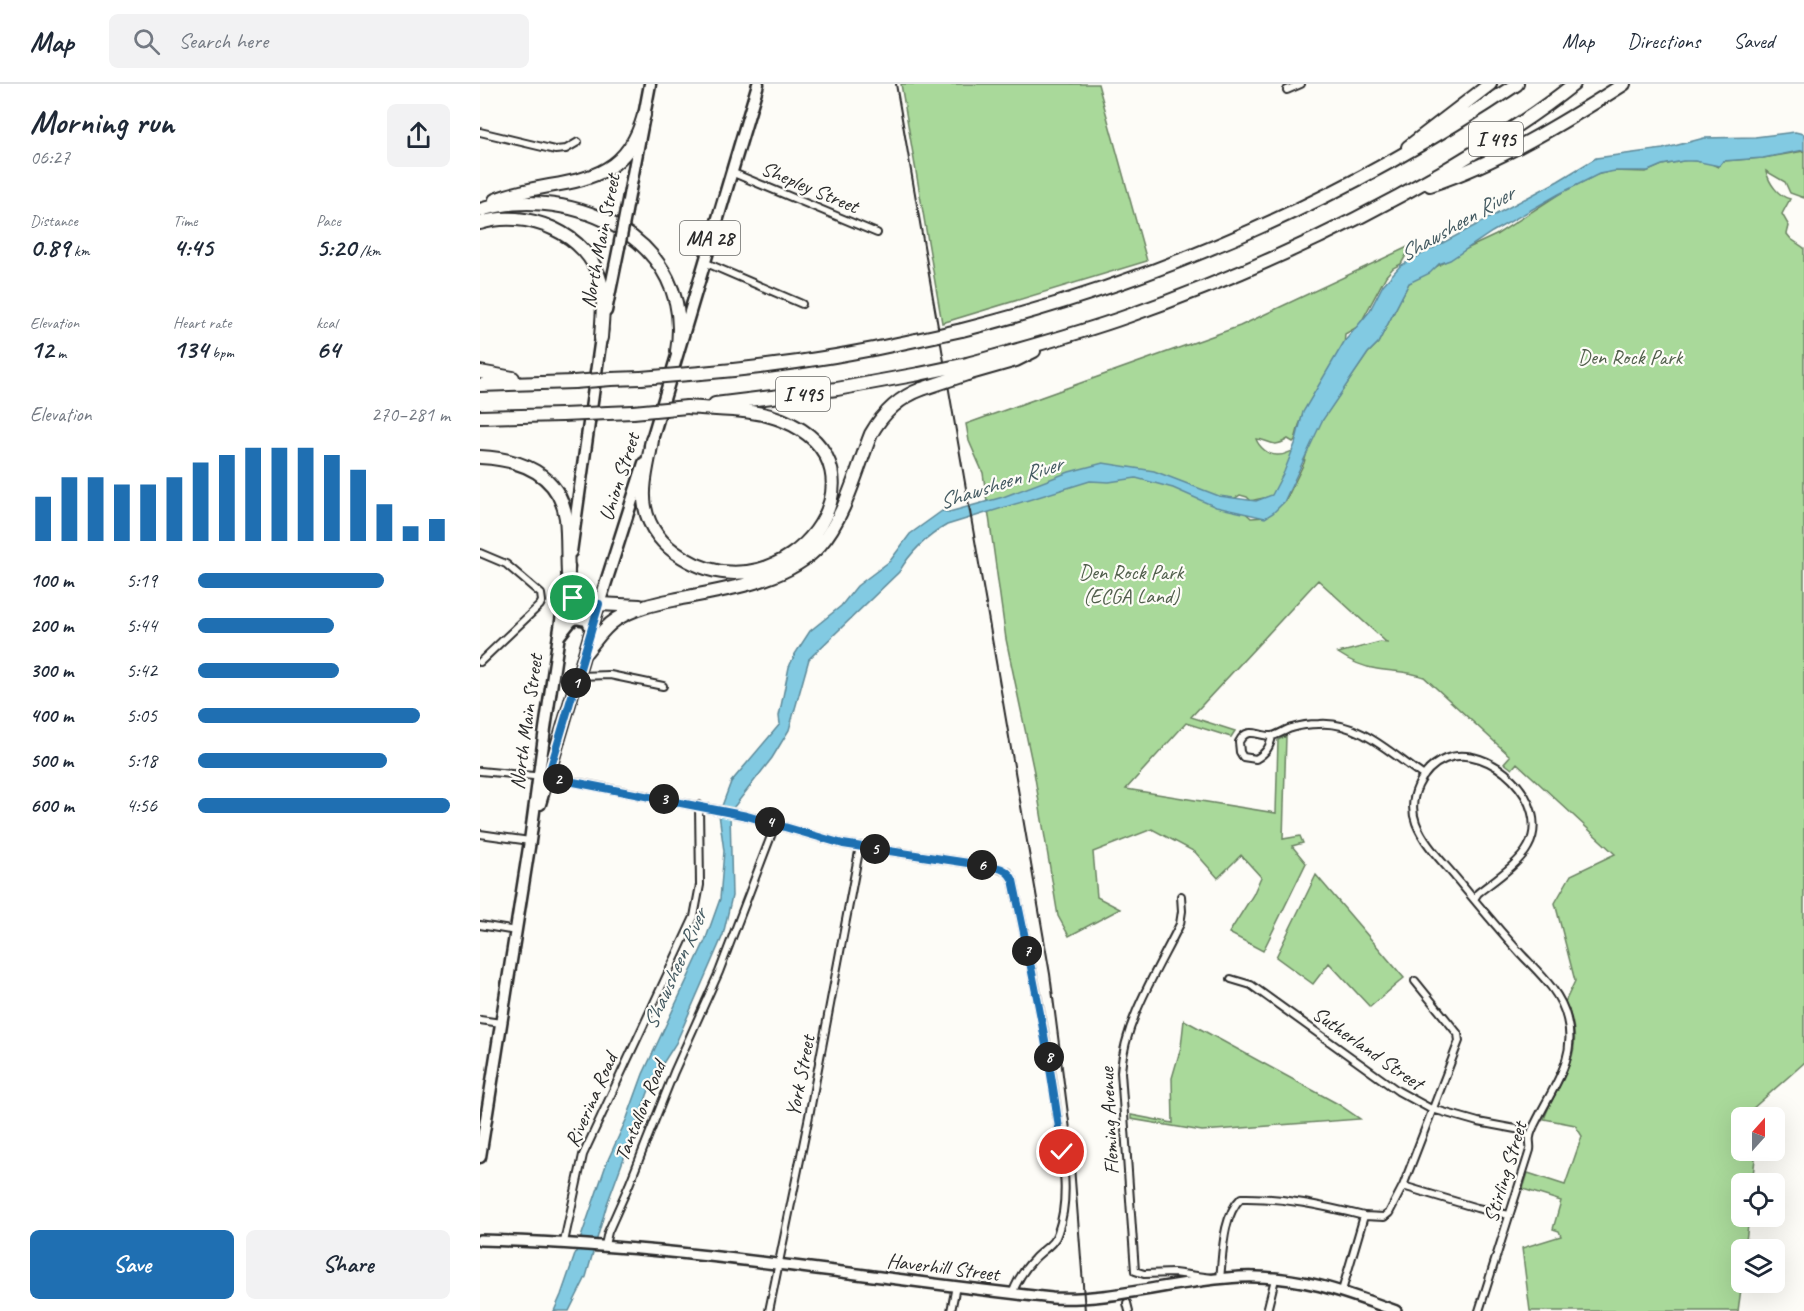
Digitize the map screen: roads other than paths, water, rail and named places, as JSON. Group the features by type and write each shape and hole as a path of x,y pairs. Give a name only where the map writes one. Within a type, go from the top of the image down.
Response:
{"highway":[{"path":"1388,164 1490,84"},
{"name":"I 495","path":"480,385 641,378 747,369 828,358 962,330 1028,313 1158,270 1222,245 1314,203 1466,119 1517,84"},
{"name":"I 495","path":"480,417 562,416 687,407 826,391 919,374 967,369 1016,360 1053,340 1176,299 1309,242 1414,188 1495,139 1574,84"},
{"path":"1414,188 1450,178 1505,153 1547,131 1624,84"},
{"path":"480,208 501,198 590,177 607,170 627,153 644,115"},
{"path":"480,208 515,203 554,204 600,217 629,235 653,257 670,285 680,323 677,351"},
{"path":"480,223 507,218 539,223 562,234 582,249 597,271 602,287 601,338"},
{"path":"599,604 644,606 766,578 791,568 807,558 820,546 836,523 875,428 892,407 904,398 967,369"},
{"path":"480,372 541,382"},
{"path":"652,440 645,486 646,511 656,534 679,555 708,569 741,572 759,570 776,564 805,544 828,511 832,494 831,470 817,445 795,427 776,418 753,413 687,407"},
{"path":"480,457 499,458 521,464 542,476 554,488 562,504 566,520 568,574"},
{"path":"586,652 611,624 644,606"}],"main road":[{"name":"MA 28","path":"644,115 650,84"},
{"name":"Union Street","path":"530,841 543,776 586,652 599,604 652,440 703,262 758,84"},
{"name":"North Main Street","path":"543,776 557,639 601,338 644,115"},
{"path":"568,574 569,589 573,598 580,602 599,604"},
{"path":"557,639 576,618 587,620 592,630"},
{"name":"MA 28","path":"480,1157 530,841"},
{"name":"Haverhill Street","path":"480,1239 602,1245 1062,1298 1098,1298 1240,1277 1275,1279 1311,1283 1342,1291 1396,1311"}],"street":[{"path":"1287,90 1301,84"},
{"path":"480,132 555,150 566,149 578,141"},
{"name":"Shepley Street","path":"731,171 877,233"},
{"path":"703,262 802,304"},
{"path":"480,553 506,564 525,579 542,599 540,605 480,662"},
{"path":"578,676 610,675 663,686"},
{"path":"1272,736 1270,746 1263,755 1256,759 1243,757 1239,742 1245,734 1252,732 1272,736 1290,728 1323,723 1347,727 1369,737 1424,776 1444,759 1456,756 1478,758 1488,762 1519,787 1528,799 1533,813 1533,833 1528,848 1474,899"},
{"path":"480,771 543,776 699,805 747,816 836,842 999,868 1008,872 1013,880 1041,1010 1054,1084 1065,1190 1056,1238 1033,1260 1012,1294"},
{"name":"Stirling Street","path":"1424,776 1414,795 1413,809 1416,823 1428,844 1499,930 1554,991 1568,1020 1569,1045 1564,1070 1530,1137 1530,1150 1479,1311"},
{"name":"Riverina Road","path":"568,1242 577,1179 585,1149 694,917 700,885 699,805"},
{"name":"Tantallon Road","path":"602,1245 718,972 776,824"},
{"path":"480,834 530,841"},
{"name":"York Street","path":"770,1311 860,846"},
{"name":"Fleming Avenue","path":"1181,896 1180,924 1134,1018 1122,1057 1121,1072 1135,1272 1174,1273 1220,1279"},
{"path":"480,925 516,931"},
{"name":"Sutherland Street","path":"1231,979 1251,985 1398,1091 1433,1109 1479,1122 1521,1130 1530,1137"},
{"path":"1220,1279 1227,1227 1234,1205 1241,1198 1322,1205 1364,1216 1384,1217 1389,1213 1403,1186 1459,1041 1458,1034 1415,981"},
{"path":"480,1020 501,1023"},
{"path":"1403,1186 1509,1215"},
{"path":"1342,1291 1364,1216"},
{"path":"1267,1311 1275,1279"},
{"path":"951,1311 956,1286"},
{"path":"1127,1303 1129,1311"}],"water":[{"name":"Shawsheen River","path":"1795,132 1804,134 1804,150 1763,158 1723,161 1719,166 1683,161 1662,165 1648,171 1615,171 1599,174 1492,232 1450,260 1439,264 1430,273 1409,283 1378,343 1368,353 1322,421 1284,502 1265,518 1216,507 1173,488 1136,478 1109,482 1090,481 947,525 920,545 899,572 809,659 789,730 772,758 730,812 732,896 723,935 676,1043 653,1079 607,1204 586,1277 569,1311 554,1311 607,1162 627,1118 643,1074 705,941 720,899 724,851 719,814 731,782 780,724 779,716 789,667 810,631 841,606 857,586 890,561 910,534 942,511 949,512 1003,497 1069,472 1103,463 1154,471 1219,496 1256,501 1272,495 1295,444 1303,412 1344,342 1369,312 1383,285 1400,266 1558,181 1596,158 1663,149 1704,138 1755,137"}],"railway":[{"path":"896,84 1050,974 1073,1153 1085,1311"}],"park label":[{"name":"Den Rock Park","path":"1630,357"},
{"name":"Den Rock Park (ECGA Land)","path":"1131,584"}]}
